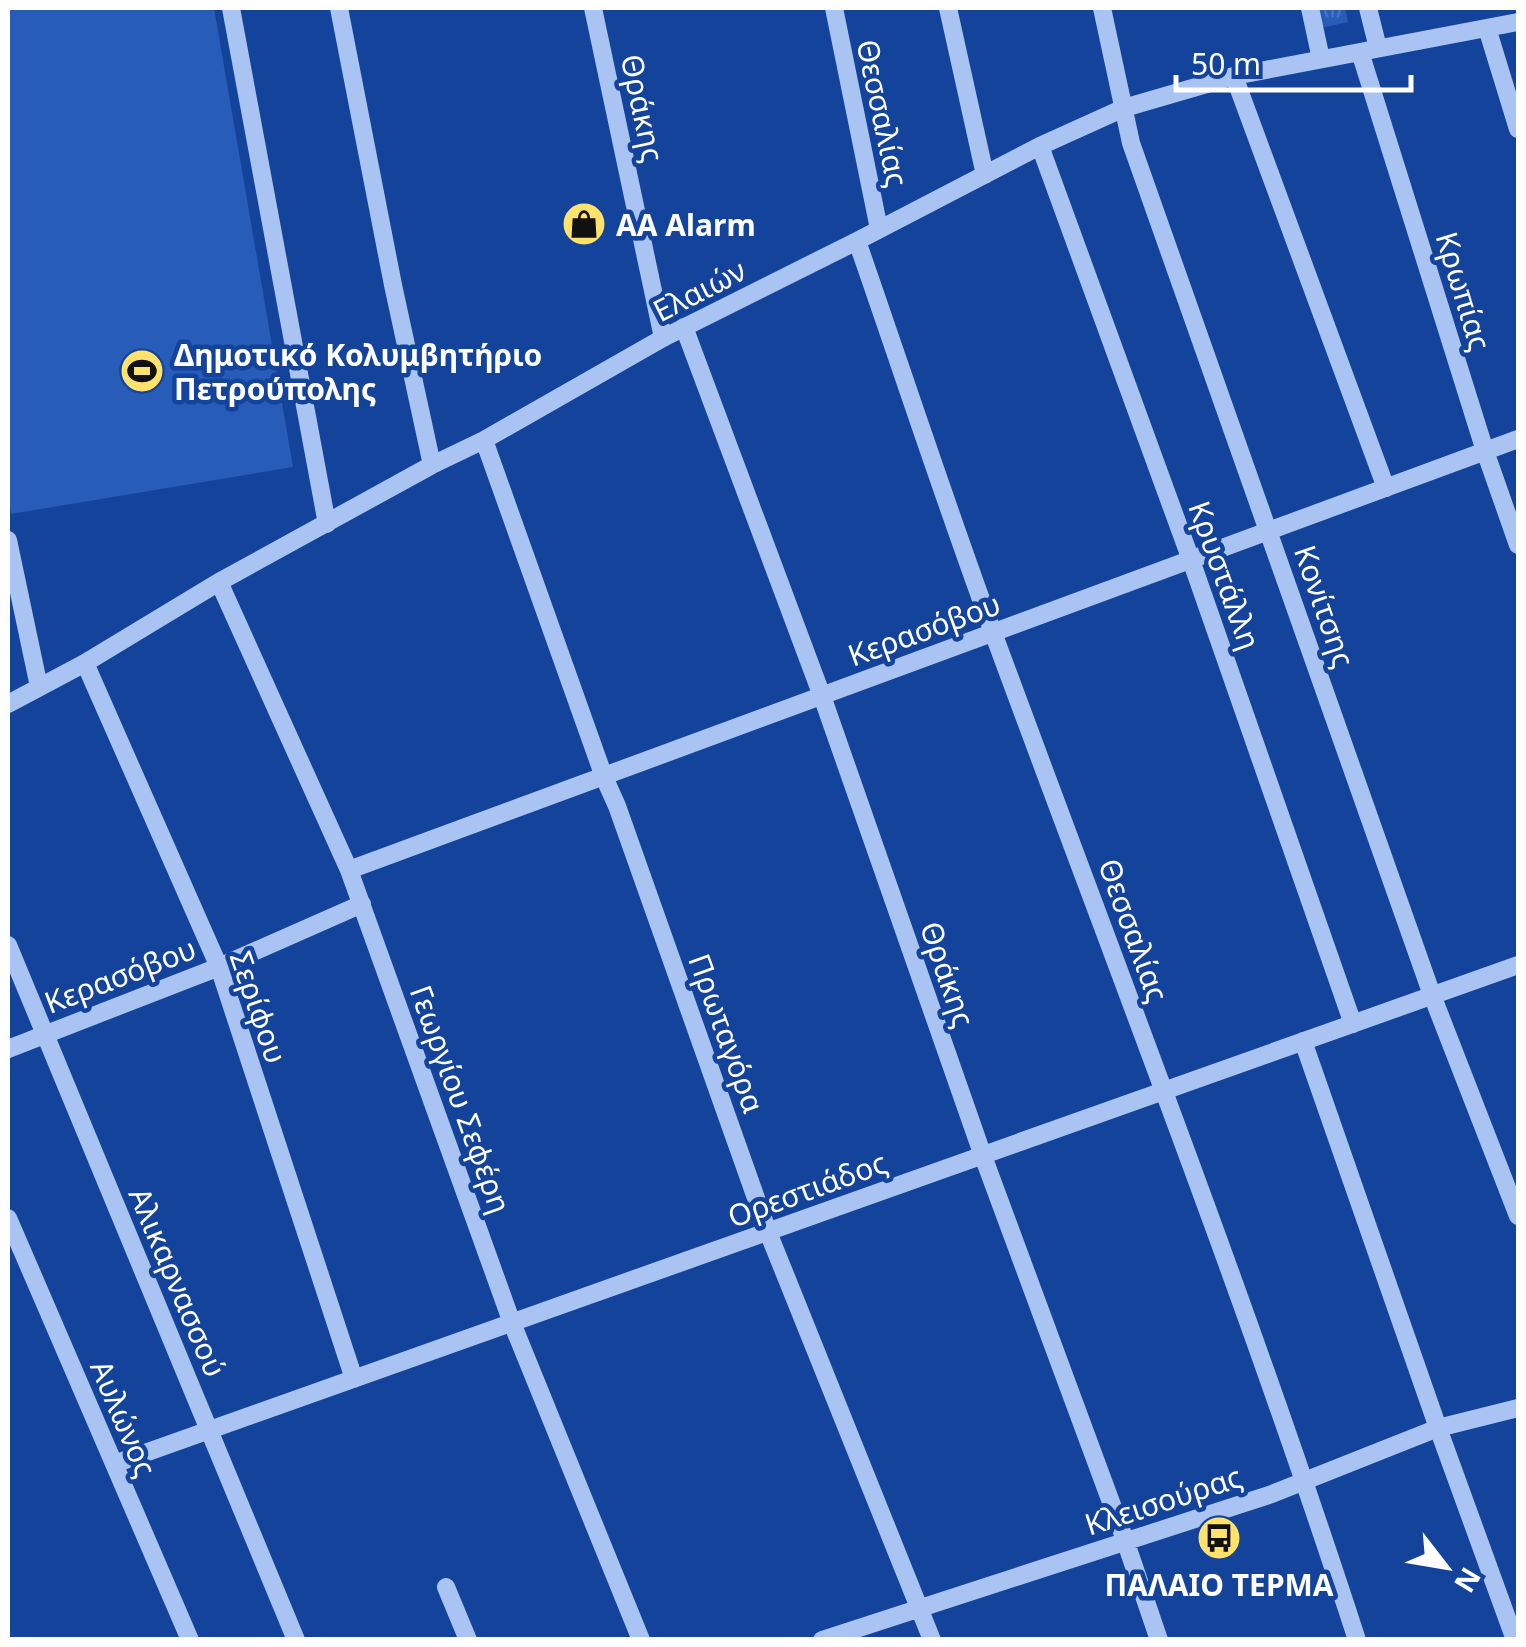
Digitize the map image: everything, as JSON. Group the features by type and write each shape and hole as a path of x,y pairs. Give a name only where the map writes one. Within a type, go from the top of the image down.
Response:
{"street":[{"path":"232,8 326,524"},
{"path":"339,8 432,465"},
{"name":"Θράκης","path":"593,8 663,338"},
{"name":"Θεσσαλίας","path":"834,8 879,229"},
{"path":"948,8 985,175"},
{"name":"Κονίτσης","path":"1102,8 1131,144 1432,996 1518,1216"},
{"path":"1310,8 1321,58"},
{"name":"Κρωπίας","path":"1368,8 1369,50 1485,451 1518,545"},
{"name":"Ελαιών","path":"8,704 85,663 219,582 484,440 663,338 1040,146 1124,108 1234,76 1518,22"},
{"path":"1486,28 1518,128"},
{"path":"1234,76 1386,488"},
{"name":"Κρυστάλλη","path":"1040,146 1191,560 1353,1024"},
{"name":"Θεσσαλίας","path":"857,242 993,633 1305,1480 1357,1640"},
{"name":"Θράκης","path":"684,328 822,696 983,1156 1126,1540 1158,1640"},
{"name":"Κερασόβου","path":"349,870 1518,439"},
{"name":"Πρωταγόρα","path":"484,440 768,1232 932,1640"},
{"path":"8,540 39,687"},
{"name":"Γεωργίου Σεφέρη","path":"219,582 349,870 512,1323 641,1640"},
{"name":"Σερίφου","path":"85,663 218,967 354,1379"},
{"name":"Κερασόβου","path":"8,1049 218,967 362,904"},
{"name":"Αλικαρνασσού","path":"8,945 296,1640"},
{"name":"Ορεστιάδος","path":"114,1464 1518,965"},
{"path":"1303,1042 1515,1640"},
{"name":"Αυλώνος","path":"8,1218 190,1640"},
{"name":"Κλεισούρας","path":"822,1640 1272,1494 1438,1428 1518,1408"},
{"path":"446,1587 468,1640"}],"green space":[{"path":"8,8 214,8 293,467 11,514"},
{"path":"1317,8 1345,8 1348,22 1321,28"}],"place":[{"name":"AA Alarm","path":"584,224"},
{"name":"Δημοτικό Κολυμβητήριο Πετρούπολης","path":"142,371"},
{"name":"ΠΑΛΑΙΟ ΤΕΡΜΑ","path":"1219,1538"}]}
